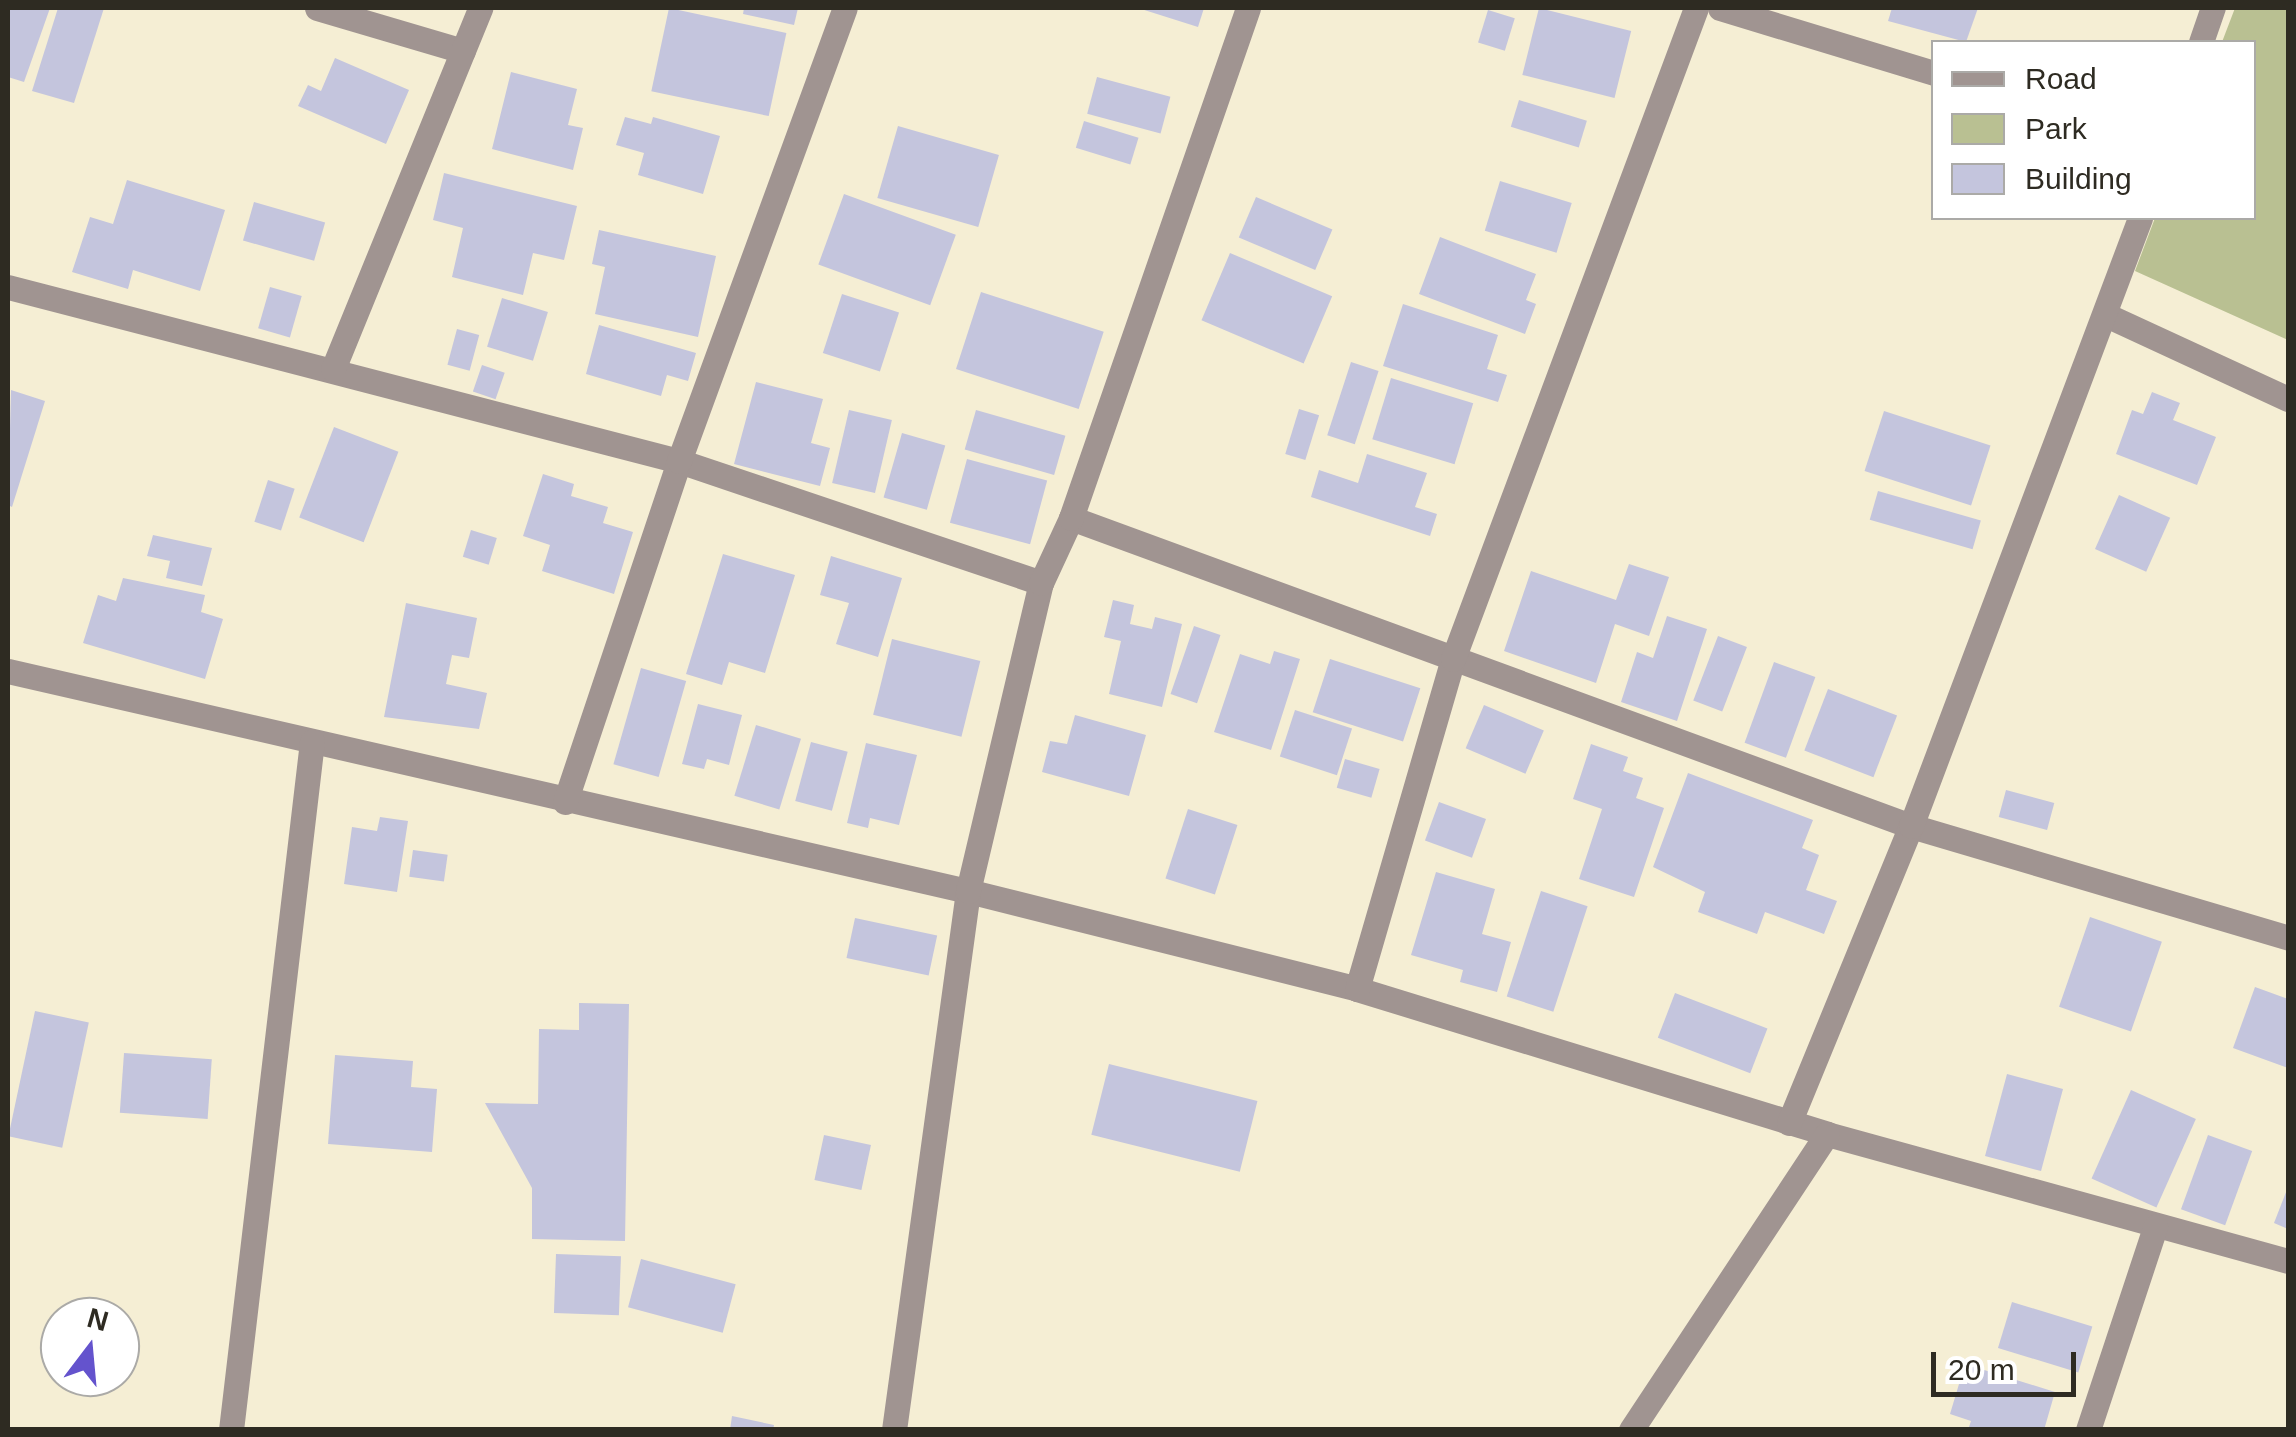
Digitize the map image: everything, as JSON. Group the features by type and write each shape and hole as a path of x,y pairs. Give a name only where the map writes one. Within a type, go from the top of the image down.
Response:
{"street":[{"path":"317,8 463,51"},
{"path":"333,368 480,8"},
{"path":"565,802 678,461 845,8"},
{"path":"894,1430 968,891 1041,584 1071,518 1248,8"},
{"path":"1357,989 1454,659 1696,8"},
{"path":"1720,8 1931,72"},
{"path":"2202,40 2213,8"},
{"path":"1789,1123 1911,826 2139,220"},
{"path":"8,287 333,368 678,461 1041,584"},
{"path":"2106,315 2288,398"},
{"path":"1071,518 1911,826 2288,938"},
{"path":"8,671 565,802 968,891 1357,989 1789,1123 2288,1262"},
{"path":"231,1430 312,742"},
{"path":"1631,1430 1827,1134"},
{"path":"2088,1430 2154,1227"}],"green space":[{"path":"2235,8 2288,8 2288,340 2135,271 2154,220 2256,220 2256,40 2223,40"}],"building":[{"path":"8,8 50,8 24,82 8,77"},
{"path":"58,8 104,8 74,103 32,91"},
{"path":"669,8 786,33 769,116 651,91"},
{"path":"744,8 798,8 794,25 743,14"},
{"path":"1138,8 1204,8 1198,27"},
{"path":"1539,8 1631,31 1614,98 1522,75"},
{"path":"1892,8 1978,8 1967,40 1888,21"},
{"path":"1488,10 1515,18 1505,51 1478,43"},
{"path":"335,58 409,90 386,144 298,106 308,85 321,91"},
{"path":"511,72 577,89 568,125 583,128 573,170 492,149"},
{"path":"1097,77 1170,97 1161,133 1087,114"},
{"path":"1519,100 1587,121 1579,148 1511,127"},
{"path":"625,117 651,124 653,117 720,136 703,194 638,175 644,153 616,145"},
{"path":"1084,121 1139,138 1130,164 1076,148"},
{"path":"898,126 999,155 978,227 877,198"},
{"path":"444,173 577,206 564,260 533,253 523,295 452,277 463,228 433,220"},
{"path":"127,180 225,210 200,291 133,270 128,289 72,272 90,217 113,224"},
{"path":"1500,181 1572,203 1557,253 1485,231"},
{"path":"844,194 956,235 930,305 818,264"},
{"path":"1256,197 1332,229 1315,270 1239,238"},
{"path":"254,202 325,222 314,261 243,240"},
{"path":"599,230 716,256 698,337 595,314 605,267 592,264"},
{"path":"1440,237 1536,274 1526,300 1536,304 1525,334 1419,294"},
{"path":"1230,253 1332,296 1304,364 1201,320"},
{"path":"270,287 302,296 290,337 258,328"},
{"path":"981,292 1104,332 1079,409 956,369"},
{"path":"842,294 899,313 880,372 823,353"},
{"path":"502,298 548,312 533,361 487,347"},
{"path":"1403,304 1498,335 1487,369 1507,375 1498,402 1383,366"},
{"path":"599,325 696,353 688,381 667,375 661,396 586,374"},
{"path":"457,329 479,335 470,371 447,365"},
{"path":"1351,362 1379,371 1355,444 1327,435"},
{"path":"482,365 505,373 496,399 473,391"},
{"path":"1391,378 1473,403 1455,464 1372,439"},
{"path":"756,382 823,399 811,443 830,448 820,486 734,464"},
{"path":"11,390 45,401 12,507 8,505"},
{"path":"2152,392 2180,403 2173,420 2216,437 2197,485 2116,454 2132,410 2143,414"},
{"path":"1299,409 1319,415 1305,460 1285,454"},
{"path":"849,410 892,420 875,493 832,483"},
{"path":"976,410 1065,436 1054,475 965,449"},
{"path":"1884,411 1991,446 1971,506 1865,471"},
{"path":"334,427 398,452 364,542 299,518"},
{"path":"902,433 945,445 927,510 884,497"},
{"path":"1367,454 1427,473 1415,507 1437,514 1430,536 1311,497 1319,470 1358,483"},
{"path":"967,459 1047,480 1030,544 950,523"},
{"path":"543,474 574,484 571,496 608,507 603,523 633,532 614,594 542,571 550,545 523,536"},
{"path":"268,480 295,489 281,530 254,522"},
{"path":"1878,491 1981,520 1973,549 1870,520"},
{"path":"2119,495 2170,518 2146,572 2095,549"},
{"path":"471,530 497,538 489,565 463,557"},
{"path":"153,535 212,548 202,586 166,578 170,561 147,556"},
{"path":"723,554 795,575 765,673 729,662 722,685 686,674"},
{"path":"831,556 902,578 878,657 836,644 849,603 820,595"},
{"path":"1629,564 1669,577 1649,636 1615,624 1596,683 1504,651 1531,571 1616,600"},
{"path":"123,578 205,595 201,612 223,619 205,679 83,643 98,595 116,601"},
{"path":"1113,600 1134,605 1130,624 1152,629 1155,617 1182,624 1162,707 1109,694 1121,641 1104,637"},
{"path":"406,603 477,618 469,658 452,655 446,684 487,693 479,729 384,717"},
{"path":"1667,616 1707,629 1677,721 1621,702 1637,652 1653,658"},
{"path":"1194,626 1220,635 1197,703 1171,694"},
{"path":"1718,636 1747,647 1722,712 1693,700"},
{"path":"892,639 980,661 961,737 873,715"},
{"path":"1274,651 1300,659 1271,750 1214,732 1240,654 1270,664"},
{"path":"1330,659 1420,688 1403,742 1313,712"},
{"path":"1774,662 1815,677 1786,758 1745,743"},
{"path":"641,668 686,681 659,777 613,764"},
{"path":"1828,689 1897,716 1873,777 1804,751"},
{"path":"698,704 742,715 729,765 707,759 704,769 682,764"},
{"path":"1484,705 1544,730 1525,774 1466,748"},
{"path":"1295,710 1352,729 1337,775 1280,757"},
{"path":"1075,715 1146,735 1129,796 1042,772 1050,741 1067,744"},
{"path":"756,725 801,739 779,810 734,796"},
{"path":"811,742 848,752 832,811 795,801"},
{"path":"866,743 917,755 899,825 870,818 868,828 847,823"},
{"path":"1591,744 1628,757 1623,771 1643,778 1636,798 1664,808 1634,897 1579,879 1602,809 1573,799"},
{"path":"1345,759 1380,769 1371,798 1337,788"},
{"path":"1688,773 1813,820 1802,848 1819,855 1806,890 1837,901 1824,934 1765,912 1757,934 1698,912 1705,892 1653,867"},
{"path":"2006,790 2054,803 2047,830 1999,817"},
{"path":"1439,802 1486,819 1472,858 1425,841"},
{"path":"1188,809 1237,825 1215,894 1165,878"},
{"path":"380,817 408,821 397,892 344,884 352,827 377,831"},
{"path":"413,850 448,855 444,882 409,877"},
{"path":"1436,872 1495,889 1482,934 1511,942 1497,992 1460,982 1463,970 1411,955"},
{"path":"1541,891 1588,906 1553,1012 1507,997"},
{"path":"2090,917 2162,942 2131,1032 2059,1007"},
{"path":"855,918 937,935 929,976 846,958"},
{"path":"2255,987 2288,999 2288,1068 2233,1048"},
{"path":"1675,993 1767,1028 1750,1073 1658,1038"},
{"path":"579,1003 629,1004 625,1241 532,1239 532,1188 485,1103 538,1104 539,1029 579,1030"},
{"path":"35,1011 89,1022 62,1148 8,1136"},
{"path":"124,1053 212,1059 208,1119 120,1113"},
{"path":"335,1055 413,1061 411,1087 437,1089 432,1152 328,1144"},
{"path":"1109,1064 1257,1101 1240,1172 1091,1135"},
{"path":"2007,1074 2063,1089 2041,1171 1985,1156"},
{"path":"2131,1090 2196,1119 2156,1207 2092,1179"},
{"path":"824,1135 871,1145 861,1190 814,1180"},
{"path":"2208,1135 2252,1151 2225,1225 2181,1209"},
{"path":"2288,1187 2288,1229 2274,1223"},
{"path":"556,1254 621,1256 619,1315 554,1313"},
{"path":"641,1259 736,1284 723,1333 628,1307"},
{"path":"2012,1302 2092,1327 2078,1372 1998,1348"},
{"path":"1965,1364 2055,1392 2044,1430 1968,1430 1971,1421 1950,1414"},
{"path":"732,1416 774,1425 773,1430 730,1430"}]}
